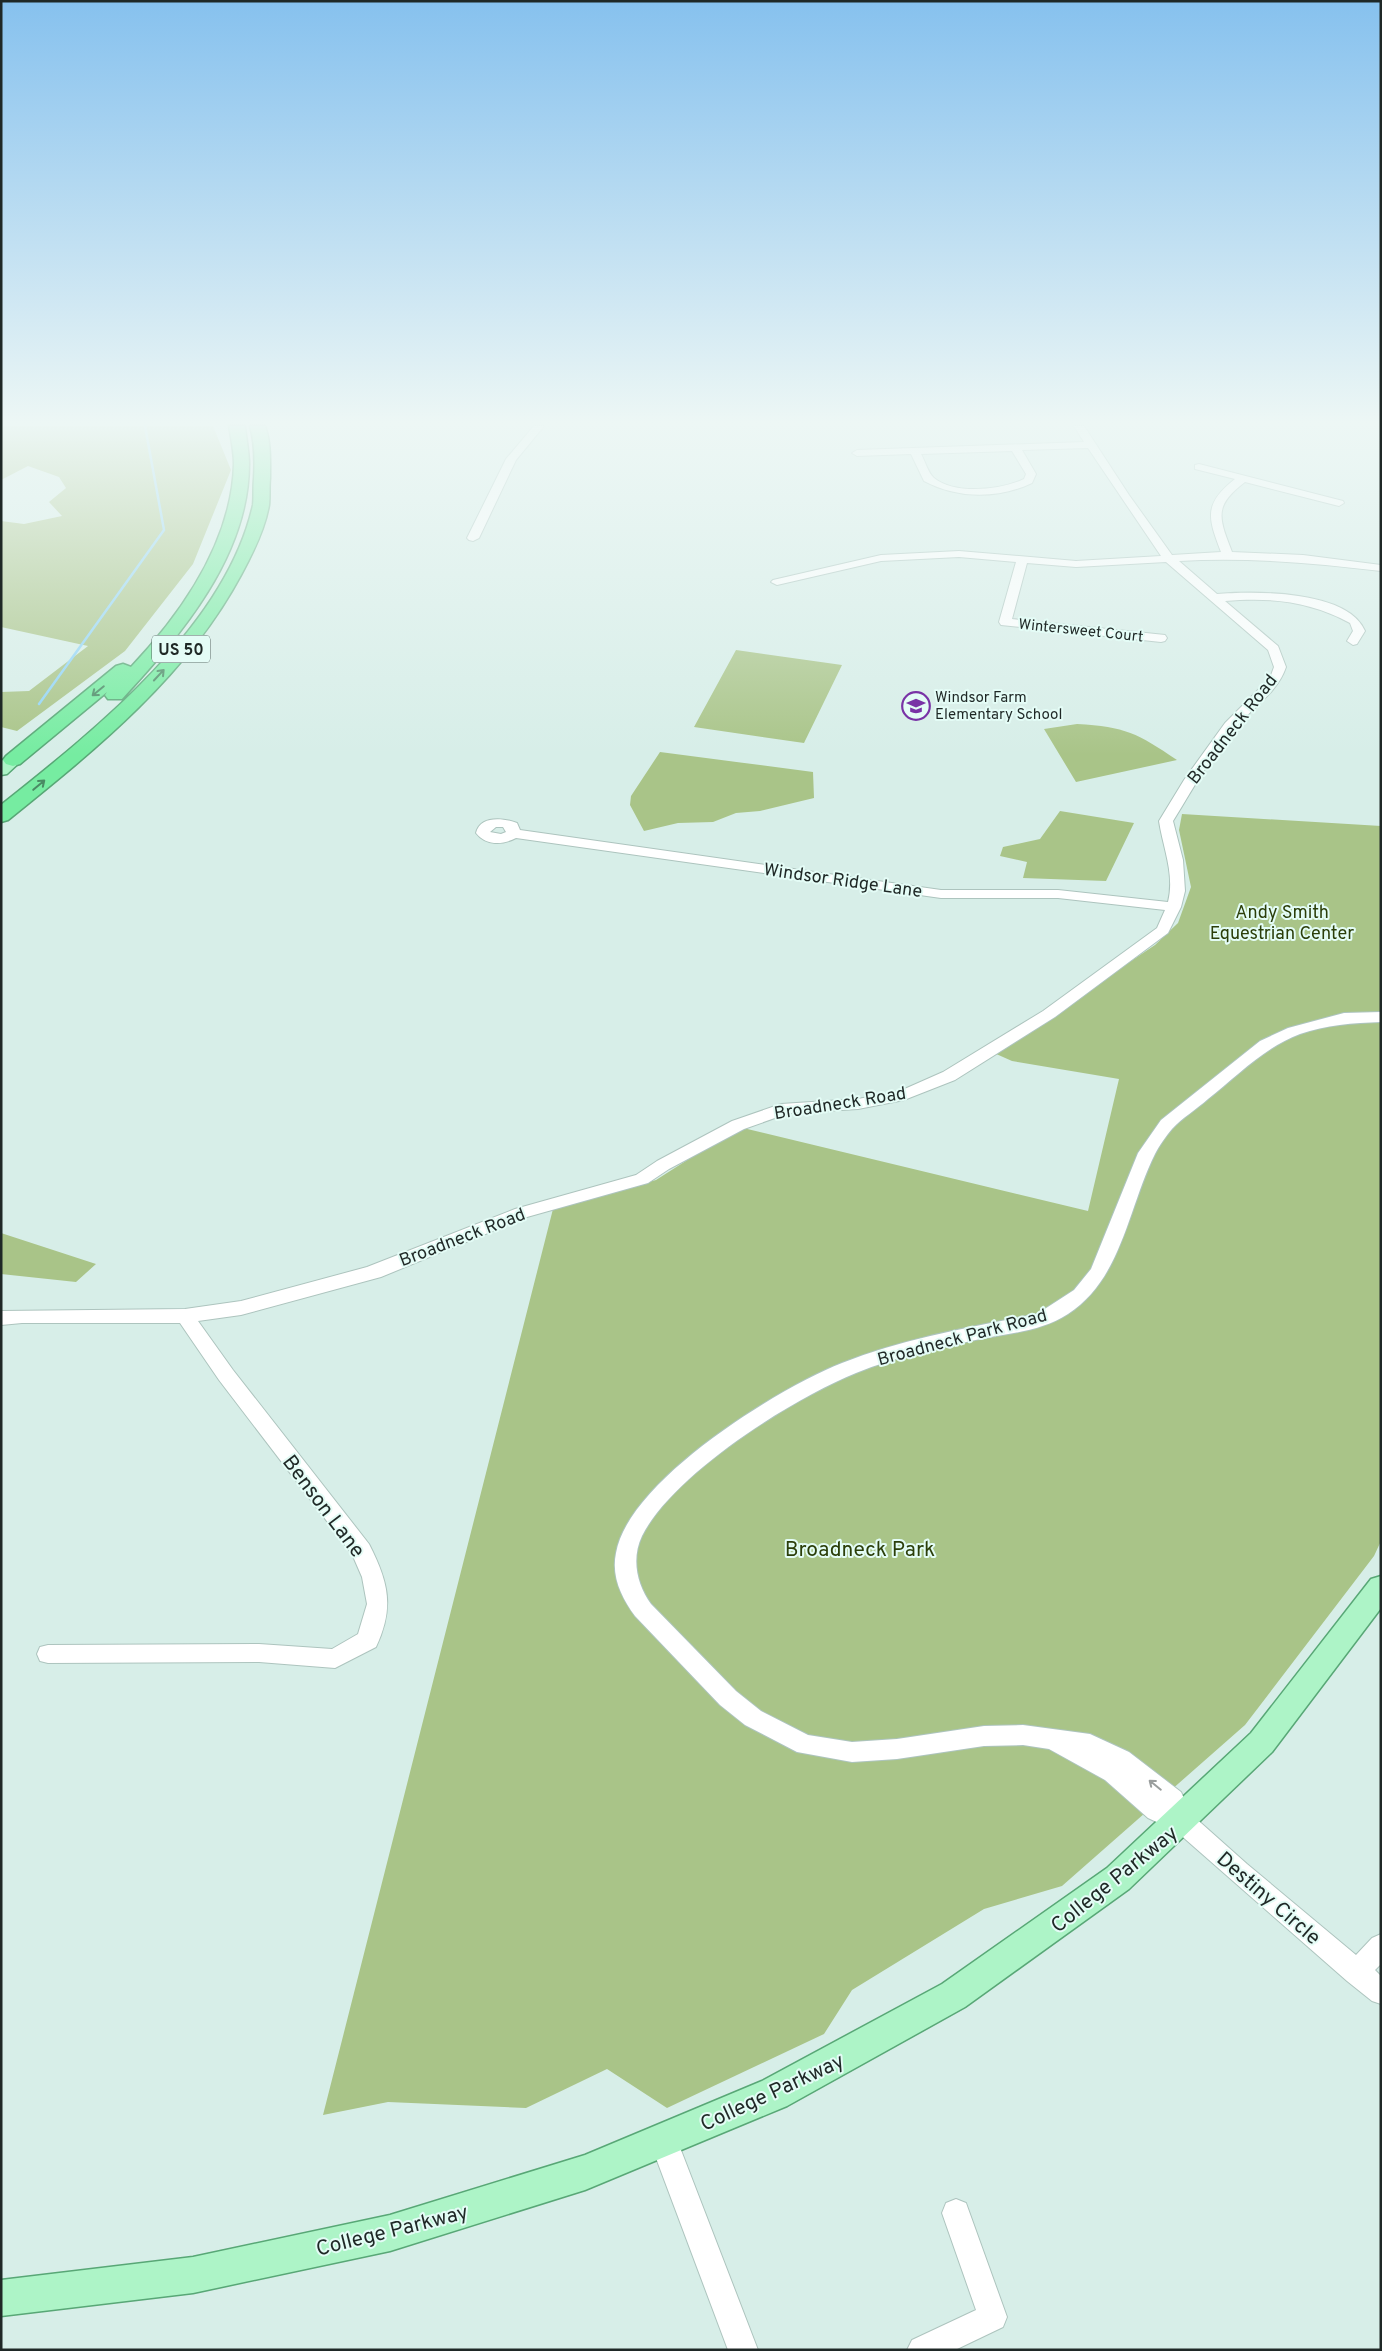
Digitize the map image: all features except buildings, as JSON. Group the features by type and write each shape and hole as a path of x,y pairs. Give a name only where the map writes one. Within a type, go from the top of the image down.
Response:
{"highway":[{"name":"US 50","path":"1,794 61,746 132,678 179,622 204,581 226,536"},
{"name":"US 50","path":"1,816 109,726 161,674 205,620 246,552 251,536"},
{"path":"5,762 138,656 158,635 191,590 204,581"}],"main road":[{"name":"College Parkway","path":"1,2298 131,2284 221,2270 395,2233 573,2177 664,2142 831,2065 961,1992 1056,1927 1184,1823 1266,1740 1313,1684 1353,1630 1381,1587"}],"street":[{"name":"Broadneck Road","path":"1,1318 22,1316 184,1316 241,1308 374,1272 521,1213 642,1179 662,1165 738,1125 787,1108 858,1104 906,1094 949,1076 1072,998 1163,930 1174,907 1178,891 1176,860 1169,839 1166,820 1191,780 1230,726 1276,679 1280,667 1274,649 1169,559 1153,536"},
{"path":"1221,536 1228,555"},
{"path":"777,582 881,558 959,554 1076,564 1228,555 1303,558 1381,568"},
{"name":"Wintersweet Court","path":"1022,560 1005,622 1161,638"},
{"path":"1214,598 1262,595 1299,598 1320,604 1355,621 1359,631 1353,641"},
{"name":"Windsor Ridge Lane","path":"513,833 941,894 1058,894 1174,907"},
{"name":"Broadneck Park Road","path":"1184,1823 1156,1810 1113,1774 1051,1739 1023,1735 984,1736 897,1749 852,1752 804,1745 774,1731 752,1718 728,1698 643,1610 632,1595 626,1576 626,1554 632,1534 658,1498 678,1476 760,1414 848,1368 918,1345 1042,1320 1081,1295 1093,1283 1106,1259 1147,1153 1159,1132 1266,1044 1294,1031 1344,1018 1381,1017"},
{"name":"Broadneck Park Road","path":"1330,1023 1381,1024"},
{"name":"Benson Lane","path":"48,1654 259,1653 335,1659 368,1640 378,1604 373,1577 361,1550 226,1375 184,1316"},
{"name":"Destiny Circle","path":"1184,1823 1381,1992"},
{"path":"1356,1972 1381,1946"},
{"path":"664,2142 743,2350"},
{"path":"922,2350 993,2317 956,2212"}],"green space":[{"path":"1,536 204,536 193,564 125,651 17,731 1,727 1,692 29,691 88,646 1,627"},
{"path":"736,650 842,665 804,743 694,727"},
{"path":"1077,724 1108,727 1130,733 1151,743 1177,760 1076,782 1044,729"},
{"path":"660,752 813,772 814,798 760,811 736,813 713,822 678,823 644,831 630,805 631,796"},
{"path":"1060,811 1134,823 1106,881 1023,878 1027,862 1000,856 1003,847 1040,839"},
{"name":"Broadneck Park","path":"1182,814 1381,826 1381,1541 1374,1556 1245,1725 1062,1886 984,1909 852,1990 824,2034 667,2108 607,2069 526,2108 388,2102 323,2115 553,1209 656,1180 739,1127 1088,1211 1119,1079 1012,1061 994,1053 1155,945 1178,923 1191,887 1179,830"},
{"path":"1,1233 96,1264 76,1282 1,1274"}],"waterway":[{"path":"39,704 160,536"}],"place":[{"name":"Windsor Farm Elementary School","path":"916,706"}],"park label":[{"name":"Andy Smith Equestrian Center","path":"1282,922"}]}
